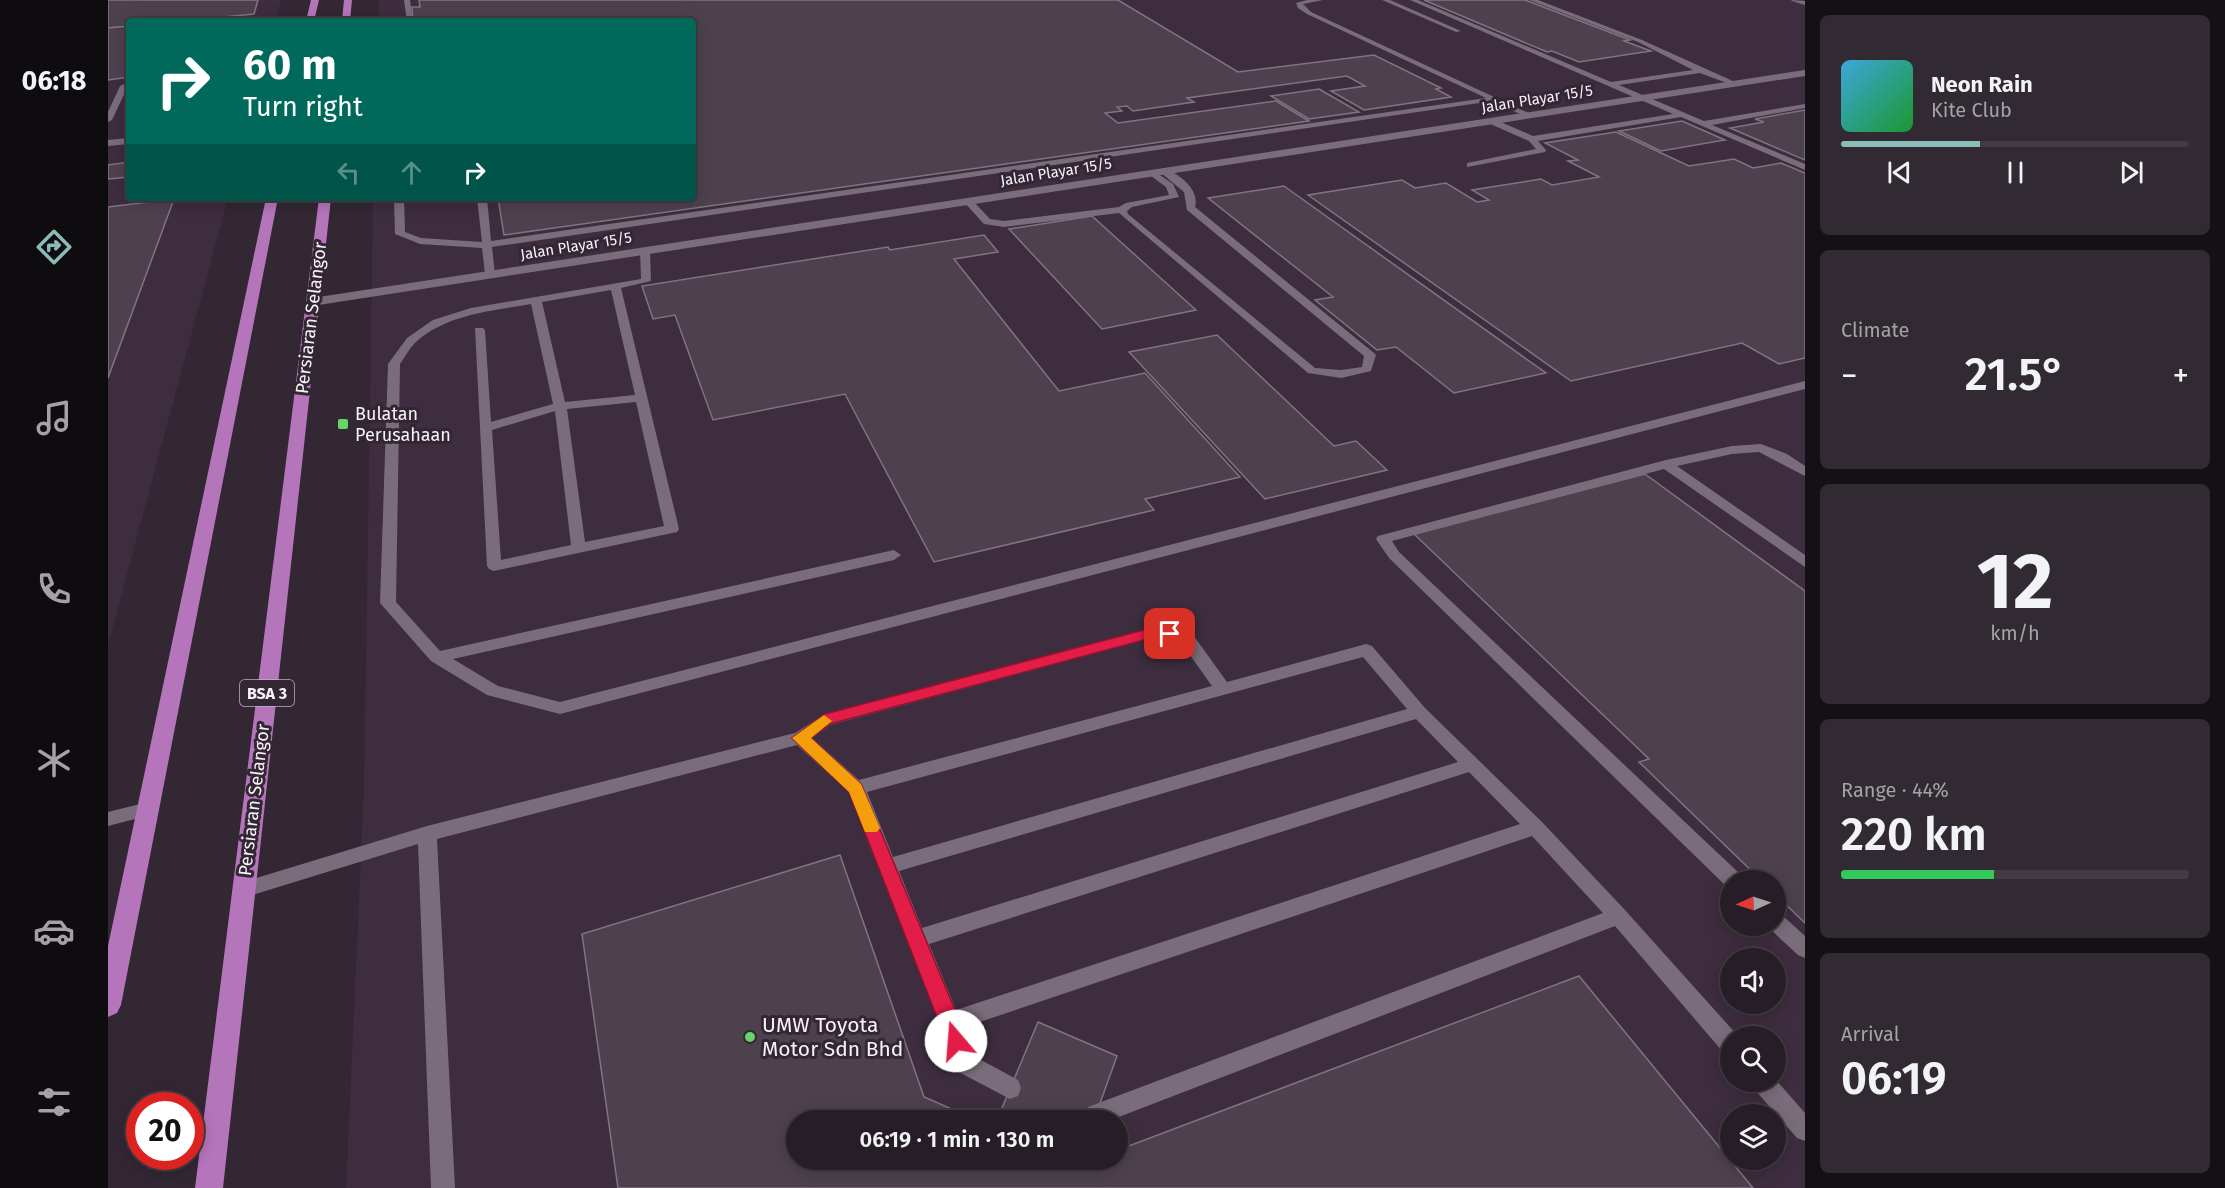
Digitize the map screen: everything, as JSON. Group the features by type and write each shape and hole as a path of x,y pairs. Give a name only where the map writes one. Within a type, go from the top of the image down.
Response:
{"main road":[{"path":"311,18 315,0"},
{"path":"346,18 348,0"},
{"path":"108,1005 271,201"},
{"name":"Persiaran Selangor","path":"209,1188 325,201"}],"street":[{"name":"Jalan Playar 15/5","path":"312,302 1805,73"},
{"path":"108,144 126,141"}],"lane":[{"path":"407,0 410,18"},
{"path":"1320,0 1299,3 1300,7 1309,13 1529,115"},
{"path":"1385,0 1469,36"},
{"path":"1413,0 1805,167"},
{"path":"1532,0 1638,40 1675,57 1698,72 1732,84"},
{"path":"1794,0 1805,3"},
{"path":"1610,84 1698,72"},
{"path":"108,120 124,86"},
{"path":"1607,93 1624,100"},
{"path":"399,201 400,234 429,242 486,245 1494,99"},
{"path":"1702,124 1805,106"},
{"path":"1532,139 1680,115"},
{"path":"1470,165 1542,150 1532,139 1491,121"},
{"path":"1122,210 1124,215 1197,278 1312,371 1341,374 1367,369 1370,355 1190,208 1192,199 1184,184 1164,171"},
{"path":"968,201 987,222 1004,224 1122,210 1130,205 1174,197 1170,186 1151,173"},
{"path":"482,201 490,274"},
{"path":"645,250 646,281 616,288 471,311 437,322 411,340 394,364 388,603 437,657 493,691 560,708 1805,385"},
{"path":"479,330 494,566 672,529 616,288"},
{"path":"536,301 560,406 579,548"},
{"path":"485,428 560,406 642,398"},
{"path":"1723,870 1394,555 1383,539 1666,464 1732,450 1761,448 1782,457 1805,472"},
{"path":"1666,464 1805,562"},
{"path":"437,657 894,555"},
{"path":"243,890 427,834 800,738 825,720 1155,632 1185,636 1222,687"},
{"path":"856,788 1222,687 1366,650 1419,711 1535,827 1618,916 1720,1032"},
{"path":"887,867 1419,711"},
{"path":"800,738 856,788 950,1022 961,1061 1010,1088"},
{"path":"916,939 1473,764"},
{"path":"108,819 148,809"},
{"path":"950,1022 1535,827"},
{"path":"427,834 443,1188"},
{"path":"1109,1110 1618,916"},
{"path":"1786,932 1805,950"},
{"path":"1772,1092 1805,1130"}],"shaded area":[{"path":"108,0 281,0 277,18 126,18 126,201 227,201 108,645"},
{"path":"379,0 1805,0 1805,1188 346,1188 364,788 373,201 696,201 696,18 379,18"}],"building":[{"path":"108,0 258,0 254,14 213,18 126,18 126,26 108,28"},
{"path":"419,0 1118,0 1238,72 1374,55 1441,88 1436,89 1451,97 1364,110 1331,91 1365,86 1347,76 1187,98 1194,102 1133,111 1127,106 1117,107 1122,111 1105,113 1118,123 1276,101 1309,121 504,235 498,201 696,201 696,18 413,18 412,7 420,7"},
{"path":"1424,0 1525,0 1630,40 1624,41 1651,51 1579,62 1552,51 1547,52"},
{"path":"126,26 126,77 108,80 108,28"},
{"path":"1319,89 1359,112 1309,119 1271,96"},
{"path":"1805,110 1805,160 1730,128 1764,122 1755,119"},
{"path":"1682,121 1725,140 1661,151 1619,131"},
{"path":"1616,132 1689,166 1734,159 1753,168 1781,163 1805,173 1805,358 1779,364 1742,343 1571,381 1308,195 1402,180 1415,188 1446,183 1477,202 1489,200 1472,190 1541,179 1552,185 1599,177 1568,161 1578,160 1545,143"},
{"path":"126,162 126,177 108,179 108,165"},
{"path":"1284,186 1546,373 1454,393 1396,347 1377,350 1315,300 1333,297 1208,198"},
{"path":"173,201 108,378 108,207"},
{"path":"1092,216 1196,310 1102,329 1009,229"},
{"path":"984,235 998,252 954,259 1059,391 1145,373 1240,477 1145,499 1154,510 934,562 845,394 713,420 675,315 653,319 642,286 888,247 890,250"},
{"path":"1217,335 1334,446 1356,441 1387,470 1265,499 1129,352"},
{"path":"1645,474 1805,591 1805,923 1786,905 1786,870 1751,870 1639,762 1649,759 1414,534"},
{"name":"UMW Toyota Motor Sdn Bhd","path":"840,855 924,1097 954,1110 786,1110 786,1170 1128,1170 1128,1146 1579,976 1720,1148 1720,1170 1738,1170 1753,1188 618,1188 582,934"},
{"path":"1038,1022 1117,1056 1098,1110 1001,1110"}],"slow traffic":[{"path":"824,721 800,738 856,788 871,828"}],"place":[{"name":"Bulatan Perusahaan","path":"343,424"},
{"name":"UMW Toyota Motor Sdn Bhd","path":"750,1037"}],"route":[{"path":"956,1041 856,788 800,738 825,720 1155,632 1170,634"}]}
